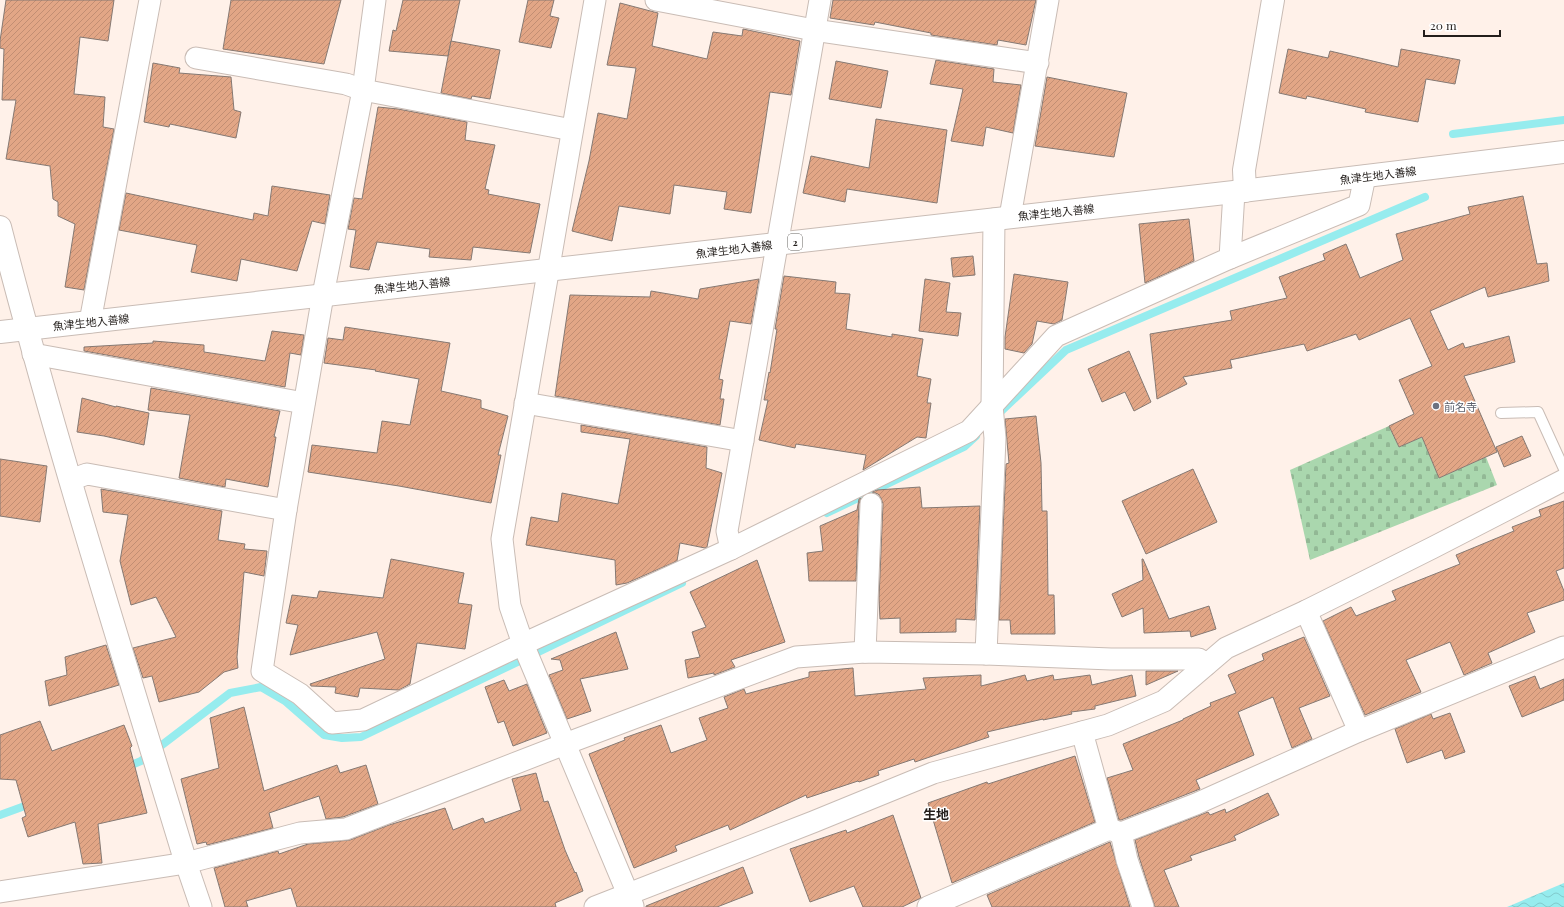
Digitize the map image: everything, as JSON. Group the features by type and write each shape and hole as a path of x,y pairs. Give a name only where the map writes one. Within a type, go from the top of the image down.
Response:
{"main road":[{"path":"1239,191 1244,170 1273,0"},
{"name":"魚津生地入善線","path":"0,332 1239,191 1564,152"},
{"path":"0,227 33,354 186,863"}],"street":[{"path":"90,322 150,0"},
{"path":"375,0 363,90 323,295 304,403 286,510 262,671 300,694 332,723 363,720 523,644 731,549 969,431 1056,336 1230,258 1359,205 1365,176"},
{"path":"595,0 502,539 510,606 523,644 630,900"},
{"path":"656,0 814,30 1038,63"},
{"path":"731,549 727,531 776,244 820,0"},
{"path":"986,654 995,438 992,406 1002,218 1038,63 1048,0"},
{"path":"196,58 346,84 363,90 572,130"},
{"path":"1230,258 1239,191"},
{"path":"33,354 304,403"},
{"path":"526,403 743,441"},
{"path":"70,480 87,474 286,510"},
{"path":"595,907 630,900 933,773 1108,725 1164,701 1226,648 1432,548 1564,480"},
{"path":"865,652 871,504"},
{"path":"1306,610 1359,731"},
{"path":"940,905 1115,831 1196,804 1359,731 1564,647"},
{"path":"0,892 186,863 300,833 346,829 565,744 796,658 865,652 986,654 1111,659 1199,659 1206,665"},
{"path":"1082,732 1115,831 1127,860 1143,907"},
{"path":"186,863 200,907"}],"lane":[{"path":"1501,413 1538,412 1564,469"}],"green space":[{"path":"1389,426 1399,447 1422,437 1439,478 1486,457 1497,485 1310,560 1290,470"}],"water":[{"path":"1564,883 1564,907 1507,907"}],"building":[{"path":"6,0 114,0 108,41 80,37 74,94 105,97 103,127 114,129 84,290 65,287 75,224 58,216 58,202 53,199 50,166 6,159 16,100 2,100 4,49 0,48 0,41"},
{"path":"231,0 341,0 324,64 223,49"},
{"path":"403,0 460,0 448,56 389,51 393,30 396,31"},
{"path":"528,0 554,0 550,16 559,18 551,48 519,42"},
{"path":"833,0 1036,0 1026,45 998,40 997,45 931,35 931,33 875,22 874,25 830,18"},
{"path":"620,3 658,13 652,46 707,59 713,32 742,36 743,29 800,41 791,95 770,92 751,213 724,209 727,192 674,185 670,214 619,206 612,241 572,231 589,161 598,113 627,119 636,68 607,65"},
{"path":"451,41 500,50 490,99 472,96 471,99 441,93"},
{"path":"1288,49 1328,58 1330,51 1398,67 1401,49 1460,60 1455,84 1426,79 1418,122 1365,112 1366,109 1307,96 1306,99 1279,93"},
{"path":"936,60 994,69 993,82 1021,85 1013,133 986,127 983,146 951,141 963,89 930,84"},
{"path":"836,61 888,71 881,108 829,99"},
{"path":"153,63 180,68 179,73 231,77 234,110 241,112 236,138 170,124 169,127 144,122"},
{"path":"1047,77 1127,93 1114,157 1035,146"},
{"path":"378,107 398,109 467,122 465,140 495,145 485,189 489,190 488,194 540,204 530,253 473,247 471,260 429,257 430,249 377,242 369,270 350,267 356,230 348,229 354,198 362,199"},
{"path":"876,119 947,130 937,203 847,189 845,202 803,193 811,156 869,168"},
{"path":"272,186 330,195 325,224 312,221 297,271 241,259 237,281 191,272 197,245 119,230 126,193 253,220 254,213 268,216"},
{"path":"1523,196 1537,264 1547,263 1549,281 1488,297 1485,287 1430,311 1448,350 1463,343 1465,348 1509,336 1515,362 1464,376 1497,452 1439,478 1422,437 1399,447 1389,426 1414,414 1399,380 1432,366 1410,318 1359,340 1356,334 1307,351 1304,344 1230,360 1232,368 1183,377 1187,384 1157,399 1150,334 1232,320 1230,311 1287,298 1279,277 1325,260 1323,254 1346,244 1360,278 1403,260 1396,234 1470,214 1468,207"},
{"path":"1189,219 1194,261 1145,283 1139,224"},
{"path":"973,256 975,275 953,277 951,258"},
{"path":"1014,274 1068,282 1062,320 1054,324 1037,321 1032,344 1024,353 1005,349 1005,337"},
{"path":"784,276 836,282 835,293 850,294 846,329 892,337 892,334 923,339 917,376 931,379 927,403 931,403 926,438 917,437 863,470 866,455 796,444 795,448 759,440 768,400 764,400 769,372 770,373 777,329 775,329"},
{"path":"759,279 751,324 730,321 719,379 723,380 720,399 724,399 720,425 555,396 570,295 650,297 651,291 698,299 700,289"},
{"path":"925,279 950,283 946,312 961,313 958,336 919,331"},
{"path":"345,327 450,343 441,391 481,400 481,408 508,416 498,455 501,455 491,503 399,486 308,472 312,445 377,453 382,421 410,425 419,379 375,371 376,370 324,363 328,338 343,340"},
{"path":"272,331 304,335 301,355 290,353 285,387 84,351 84,347 153,343 153,341 204,345 204,352 265,361"},
{"path":"1129,351 1151,402 1134,411 1125,392 1102,402 1088,369"},
{"path":"151,388 280,411 274,437 276,437 268,487 226,479 225,487 179,478 190,415 148,410"},
{"path":"82,398 116,407 149,413 144,445 104,436 77,432"},
{"path":"1036,416 1041,463 1042,511 1047,511 1048,595 1054,595 1055,634 1011,634 1010,620 999,620 1006,464 1009,463 1005,419"},
{"path":"581,425 707,447 706,468 722,473 707,547 705,548 680,543 677,561 627,583 616,585 615,560 526,545 531,517 558,522 562,493 618,504 630,439 581,432"},
{"path":"1522,436 1531,456 1504,467 1496,447"},
{"path":"0,459 47,466 40,522 0,516"},
{"path":"1193,469 1217,522 1146,554 1122,501"},
{"path":"920,487 922,508 980,506 975,620 956,619 956,632 900,633 900,618 880,619 879,598 883,504 878,494 872,492 877,490"},
{"path":"101,489 222,511 218,540 245,544 244,549 267,551 264,576 244,572 237,657 238,668 224,672 199,692 159,702 152,676 143,678 133,648 176,637 156,597 131,605 120,561 128,515 103,512"},
{"path":"861,498 859,504 856,581 809,581 807,553 823,551 820,526 857,510 859,499"},
{"path":"1564,501 1564,568 1556,571 1564,591 1564,600 1527,613 1535,632 1488,653 1492,663 1464,675 1450,642 1406,660 1421,692 1365,715 1323,621 1351,607 1356,616 1396,600 1392,591 1460,564 1456,555 1514,531 1512,527 1541,516 1539,510"},
{"path":"391,559 464,573 458,603 472,605 465,649 417,643 410,684 399,690 360,688 358,697 335,693 336,687 311,686 310,684 385,659 377,632 290,655 298,625 286,623 292,595 317,598 319,591 383,598"},
{"path":"1142,559 1169,619 1209,606 1216,629 1191,637 1190,631 1144,633 1143,608 1122,617 1112,594 1143,580"},
{"path":"757,560 785,642 731,660 735,667 714,675 714,673 688,678 685,660 700,657 692,632 706,627 690,592"},
{"path":"616,632 628,669 580,679 591,711 567,719 549,675 563,670 560,660 551,659"},
{"path":"1304,637 1330,696 1299,708 1312,739 1292,748 1273,697 1238,712 1254,755 1196,780 1200,789 1119,820 1107,778 1133,770 1123,744 1183,720 1211,706 1210,703 1236,693 1228,675 1264,660 1262,654"},
{"path":"106,645 119,685 49,706 45,681 67,675 65,657"},
{"path":"853,668 855,696 926,689 923,678 981,675 981,686 1025,675 1027,681 1053,675 1054,680 1090,675 1092,685 1132,675 1136,696 1095,706 1095,709 1071,712 1072,714 987,732 989,737 915,762 914,759 878,771 879,775 859,782 858,781 807,798 806,795 730,830 728,825 675,846 677,851 634,868 589,754 625,740 624,738 661,725 671,753 707,740 699,718 728,708 724,697 744,689 746,694 809,677 809,672"},
{"path":"1146,671 1178,671 1146,685"},
{"path":"1535,676 1540,689 1564,679 1564,700 1522,717 1509,686"},
{"path":"504,680 509,691 527,684 547,733 513,746 504,721 498,723 485,687"},
{"path":"244,707 264,791 337,765 340,773 366,765 378,804 343,817 326,819 319,796 269,813 273,828 207,845 206,842 197,844 181,779 219,768 210,718"},
{"path":"1450,713 1465,752 1445,759 1442,750 1407,763 1395,729 1431,714 1433,719"},
{"path":"40,721 52,751 124,725 132,746 130,748 147,813 98,824 102,863 83,864 75,822 28,837 22,818 26,816 16,780 0,779 0,735"},
{"path":"1075,756 1095,822 952,883 928,803 987,782 988,784"},
{"path":"536,773 544,802 548,801 565,850 575,873 576,872 583,891 555,903 556,907 297,907 291,888 246,901 248,907 225,907 214,868 278,851 279,854 308,844 350,840 389,825 445,808 453,830 483,818 485,823 521,810 512,779"},
{"path":"1268,793 1279,815 1234,836 1236,840 1190,856 1192,860 1164,870 1179,907 1155,907 1135,840 1208,812 1210,815 1225,809 1226,813"},
{"path":"893,815 921,898 902,907 863,907 854,886 810,902 790,849 846,830 847,833"},
{"path":"1110,842 1130,907 992,907 987,895"},
{"path":"743,867 753,893 717,907 646,907 646,906"}],"waterway":[{"path":"1453,134 1564,120"},
{"path":"996,416 1066,350 1425,197"},
{"path":"827,513 964,447 976,436"},
{"path":"124,768 141,761 230,693 261,687 285,701 324,735 342,738 361,737 682,583"},
{"path":"0,815 33,803"}],"place":[{"name":"前名寺","path":"1436,406"}],"district":[{"name":"生地","path":"936,813"}]}
